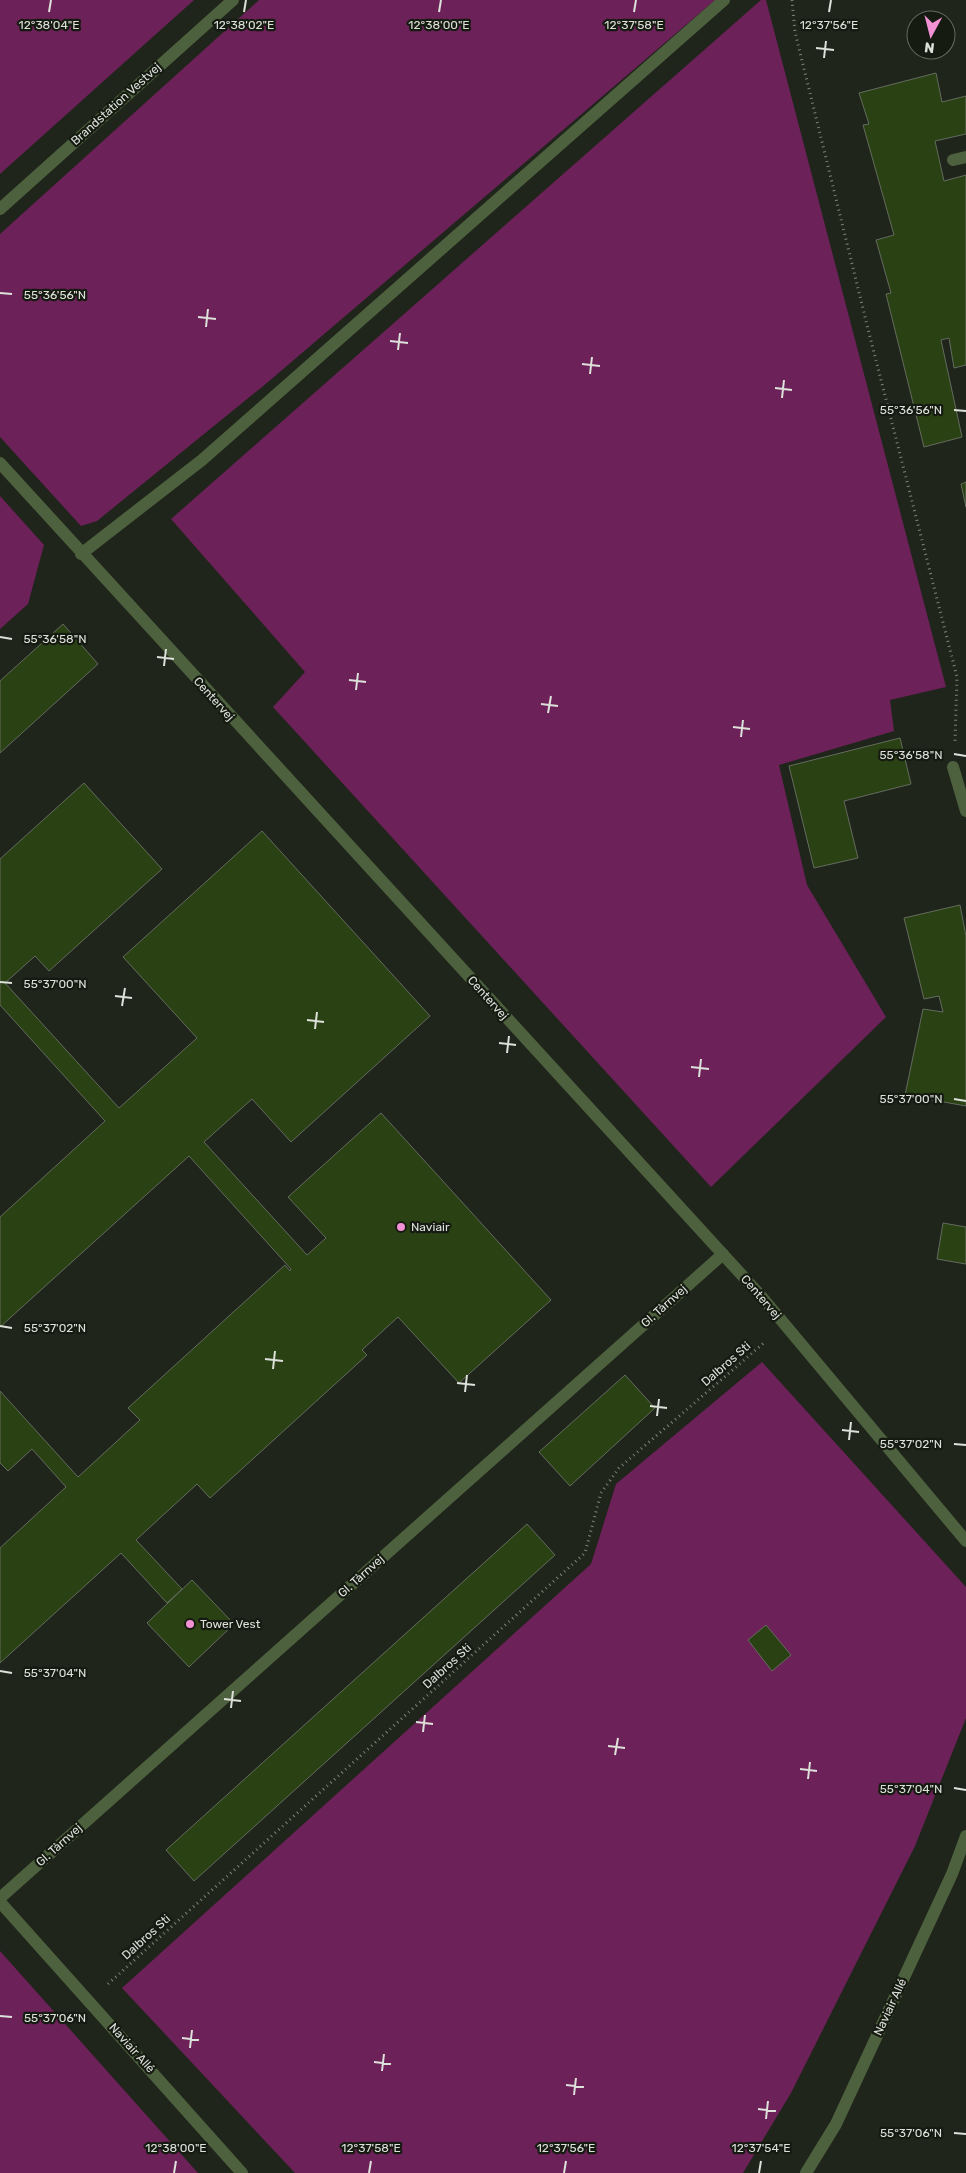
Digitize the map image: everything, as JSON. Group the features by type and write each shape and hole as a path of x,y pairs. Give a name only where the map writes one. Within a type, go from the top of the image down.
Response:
{"lane":[{"name":"Brandstation Vestvej","path":"0,209 233,0"},
{"path":"81,554 202,460 724,0"},
{"path":"953,160 966,157"},
{"name":"Centervej","path":"0,463 81,554 723,1254 966,1541"},
{"path":"954,767 966,811"},
{"name":"Gl. Tårnvej","path":"0,1898 723,1254"},
{"name":"Naviair Allé","path":"806,2173 836,2124 952,1874 966,1836"},
{"name":"Naviair Allé","path":"0,1902 242,2173"}],"path":[{"path":"792,0 797,42 957,677 954,767"},
{"name":"Dalbros Sti","path":"89,2000 585,1553 602,1493 619,1468 785,1325"}],"shaded area":[{"path":"0,0 194,0 0,174"},
{"path":"259,0 715,0 268,382 97,521 81,526 0,437 0,234"},
{"path":"761,0 766,0 946,687 890,700 894,731 779,765 807,885 886,1017 711,1187 273,707 305,672 171,519"},
{"path":"0,496 44,545 28,604 0,629"},
{"path":"762,1362 966,1587 966,1718 915,1846 791,2093 743,2173 295,2173 122,1988 591,1564 616,1484"},
{"path":"0,1951 198,2173 0,2173"}],"building":[{"path":"936,73 942,102 966,96 966,134 935,141 944,181 966,175 966,365 954,368 949,338 941,340 962,437 924,447 886,294 891,293 876,240 894,235 863,125 869,124 859,93"},
{"path":"966,482 966,507 961,484"},
{"path":"63,624 98,664 0,753 0,681"},
{"path":"900,738 911,784 844,801 858,858 814,868 789,766"},
{"name":"Naviair","path":"84,783 162,869 49,971 35,956 5,983 119,1108 197,1038 123,957 262,831 430,1016 291,1142 252,1099 204,1142 307,1255 326,1238 288,1197 381,1113 551,1300 459,1383 398,1317 362,1350 367,1355 210,1498 197,1484 136,1540 182,1589 167,1603 121,1553 0,1663 0,1548 66,1487 32,1449 8,1471 0,1463 0,1391 78,1477 140,1420 128,1408 285,1265 290,1271 291,1269 189,1156 0,1327 0,1217 105,1121 0,1005 0,859"},
{"path":"960,905 966,936 966,1106 905,1095 923,1009 943,1012 939,996 924,999 904,918"},
{"path":"943,1223 966,1227 966,1264 937,1259"},
{"path":"625,1375 655,1408 570,1486 539,1452"},
{"path":"527,1524 555,1555 194,1881 166,1850"},
{"name":"Tower Vest","path":"192,1580 234,1624 189,1667 147,1623"},
{"path":"766,1625 791,1655 772,1671 748,1640"}],"place":[{"name":"Naviair","path":"401,1227"},
{"name":"Tower Vest","path":"190,1624"}]}
